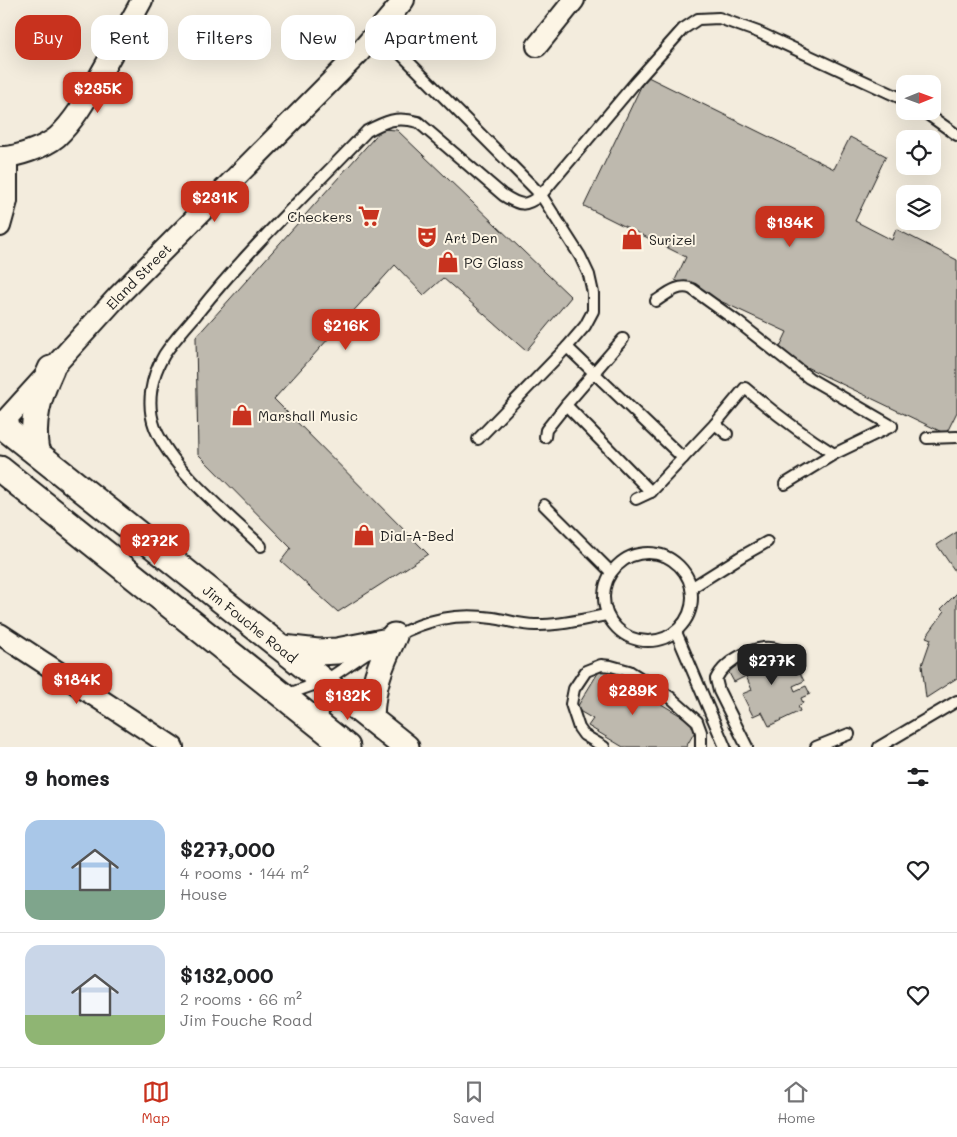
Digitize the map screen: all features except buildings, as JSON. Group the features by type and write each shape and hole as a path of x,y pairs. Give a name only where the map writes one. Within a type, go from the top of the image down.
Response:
{"street":[{"path":"0,226 7,201 3,158 30,151 55,138 68,126 84,103 142,0"},
{"path":"537,46 574,0"},
{"name":"Eland Street","path":"0,425 118,296 358,53 402,3"},
{"path":"36,452 34,439 35,414 41,390 51,369"},
{"name":"Jim Fouche Road","path":"0,425 406,747"},
{"path":"0,469 322,725 347,747"},
{"path":"0,634 173,747"},
{"path":"283,648 318,652 337,651 389,639"},
{"path":"371,718 371,699 378,670 389,639"}],"lane":[{"path":"261,546 196,484 170,456 155,427 150,401 153,381 164,355 220,283 368,131 385,121 408,119 418,122 503,195 514,202 523,204 532,202 541,195 683,29 698,19 719,18 758,32 896,96"},
{"path":"358,53 365,50"},
{"path":"407,60 541,195 580,256 589,275 593,293 593,311 585,326 478,439"},
{"path":"936,120 957,135"},
{"path":"656,301 674,289 685,287 692,289 738,322 809,378 892,426 834,454 785,484"},
{"path":"545,437 546,430 623,339"},
{"path":"567,346 683,458"},
{"path":"636,499 651,492 715,424 745,388 784,420 834,454"},
{"path":"566,405 651,492"},
{"path":"715,424 727,434"},
{"path":"927,438 957,437"},
{"path":"544,505 611,572"},
{"path":"691,588 767,542"},
{"path":"646,552 656,553 673,560 685,572 691,588 690,612 684,623 676,632 664,639 651,642 625,635 614,627 607,615 604,604 606,582 611,572 621,562 633,555 646,552"},
{"path":"284,696 325,681 389,639 415,626 438,619 476,616 536,625 607,615"},
{"path":"676,632 725,747"},
{"path":"747,747 719,691 716,679 723,669 743,654 761,649 773,648 780,650"},
{"path":"604,747 584,735 579,728 571,704 574,689 586,671 601,665 629,670 670,697 697,721 701,732 701,747"},
{"path":"322,725 325,681"},
{"path":"879,747 957,701"},
{"path":"816,747 849,734"}],"place":[{"name":"Checkers","path":"369,216"},
{"name":"Art Den","path":"427,237"},
{"name":"Surizel","path":"632,239"},
{"name":"PG Glass","path":"448,262"},
{"name":"Marshall Music","path":"242,415"},
{"name":"Dial-A-Bed","path":"364,535"}]}
